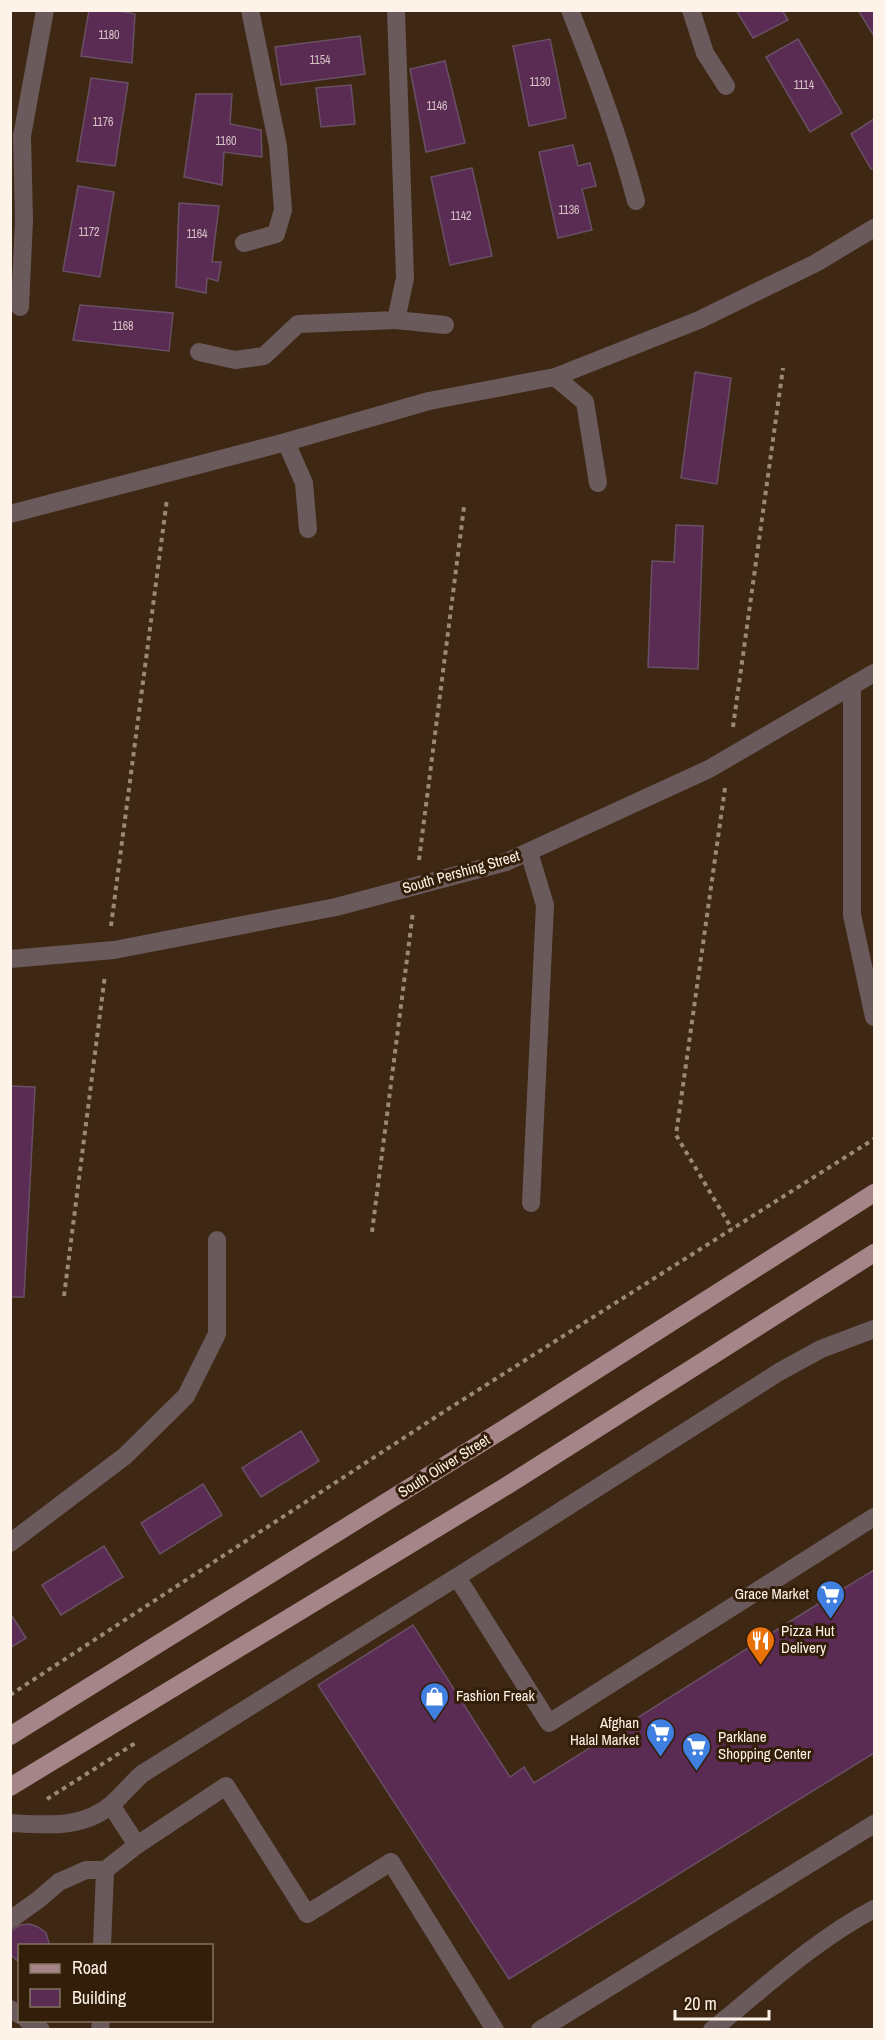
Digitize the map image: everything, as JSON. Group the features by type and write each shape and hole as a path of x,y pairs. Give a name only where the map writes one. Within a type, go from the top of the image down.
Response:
{"main road":[{"name":"South Oliver Street","path":"10,1736 535,1409 874,1193"},
{"path":"10,1787 508,1485 874,1253"}],"street":[{"path":"21,307 24,220 22,136 45,10"},
{"path":"244,243 276,234 284,210 278,146 250,10"},
{"path":"396,10 405,278 396,320"},
{"path":"570,10 603,96 636,201"},
{"path":"691,10 705,53 726,86"},
{"path":"10,514 286,442 429,401 555,377 699,320 873,232"},
{"path":"199,352 235,360 264,356 298,324 396,320 445,325"},
{"path":"555,377 585,402 598,483"},
{"path":"286,442 303,483 308,529"},
{"name":"South Pershing Street","path":"10,959 108,950 336,907 506,862 709,769 874,674"},
{"path":"852,687 852,915 874,1017"},
{"path":"529,852 545,906 531,1203"},
{"path":"10,1543 125,1456 186,1396 216,1334 217,1240"},
{"path":"10,1823 50,1825 79,1822 111,1805 142,1774 779,1372 821,1349 874,1329"},
{"path":"457,1577 549,1723 874,1517"},
{"path":"10,1920 59,1882 86,1870 105,1869 136,1845 226,1786 308,1914 391,1862 495,2030"},
{"path":"111,1805 136,1845"},
{"path":"540,2030 874,1824"},
{"path":"102,1944 105,1869"},
{"path":"712,2030 780,1974 853,1920 874,1909"}],"path":[{"path":"732,1229 676,1135 783,368"},
{"path":"64,1296 170,471"},
{"path":"10,1695 445,1411 874,1139"}],"building":[{"path":"89,10 115,10 135,14 132,63 81,56"},
{"path":"736,10 782,10 788,20 753,38"},
{"path":"858,10 874,10 874,36"},
{"path":"360,36 365,74 281,85 275,47"},
{"path":"550,39 566,118 529,126 513,46"},
{"path":"798,39 842,113 810,132 766,57"},
{"path":"445,61 465,143 426,152 410,69"},
{"path":"91,78 128,83 115,166 77,161"},
{"path":"351,85 355,124 321,127 316,88"},
{"path":"196,94 232,94 230,124 261,130 262,157 224,152 222,185 184,177"},
{"path":"874,119 874,167 871,169 851,134"},
{"path":"573,145 578,166 590,163 596,186 582,189 592,230 558,238 539,152"},
{"path":"472,168 492,256 450,265 431,177"},
{"path":"78,186 114,192 100,277 63,271"},
{"path":"179,203 219,206 212,262 221,262 218,281 207,278 206,293 176,287"},
{"path":"80,305 173,313 169,351 73,340"},
{"path":"695,372 731,378 717,484 681,478"},
{"path":"676,525 703,526 698,669 648,667 652,561 674,562"},
{"path":"10,1086 35,1087 24,1297 10,1297"},
{"path":"301,1431 319,1461 261,1497 242,1468"},
{"path":"203,1484 222,1515 160,1554 141,1523"},
{"path":"104,1546 123,1577 61,1615 42,1585"},
{"name":"Parklane Shopping Center","path":"874,1570 874,1753 509,1979 318,1685 413,1625 510,1777 524,1767 534,1783"},
{"path":"10,1613 26,1638 10,1648"},
{"path":"29,1924 38,1927 46,1933 49,1944 18,1944 18,1961 10,1954 10,1926 13,1930 20,1925"}],"place":[{"name":"Grace Market","path":"830,1620"},
{"name":"Pizza Hut Delivery","path":"760,1666"},
{"name":"Fashion Freak","path":"435,1722"},
{"name":"Afghan Halal Market","path":"660,1758"},
{"name":"Parklane Shopping Center","path":"697,1772"}]}
